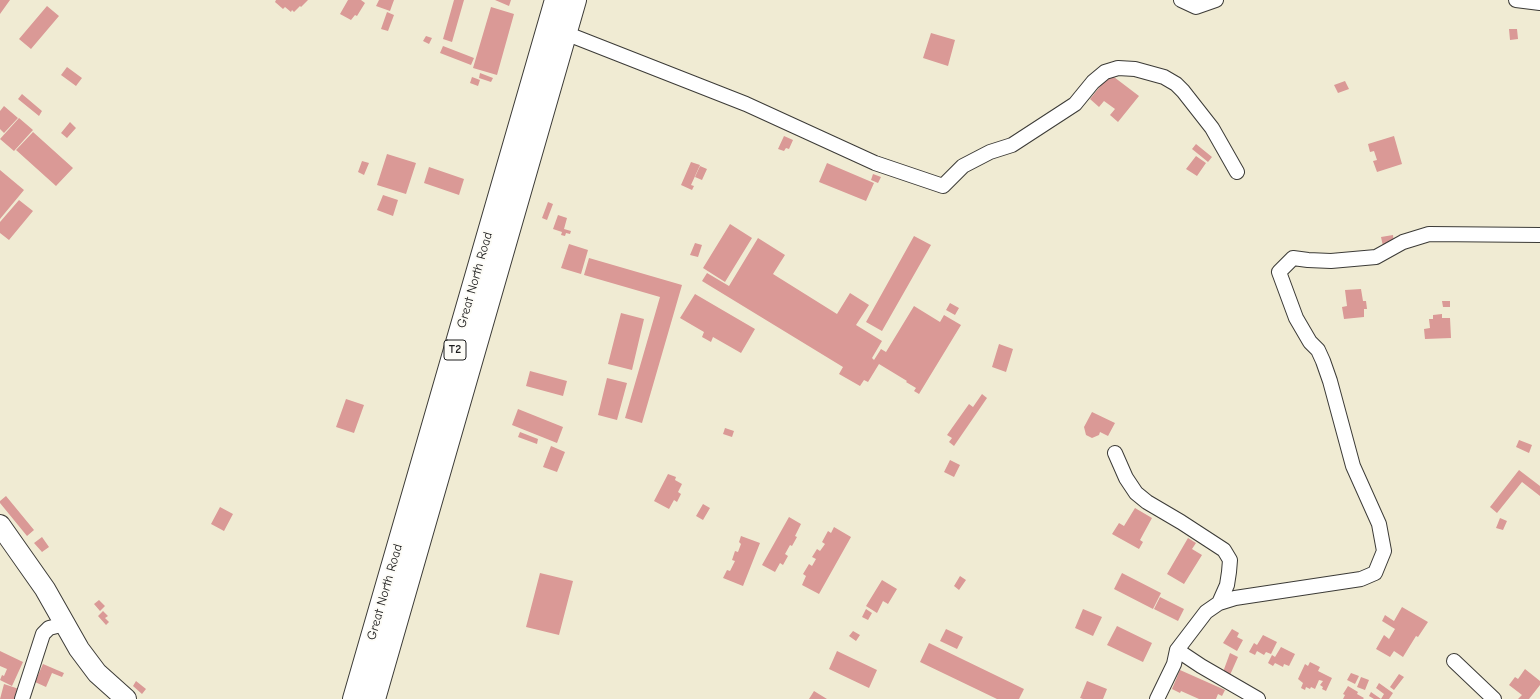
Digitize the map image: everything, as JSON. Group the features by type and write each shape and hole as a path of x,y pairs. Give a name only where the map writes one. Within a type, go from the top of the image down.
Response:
{"main road":[{"name":"Great North Road","path":"354,699 556,0"},
{"name":"Great North Road","path":"374,699 575,0"}],"street":[{"path":"1181,0 1196,7 1216,0"},
{"path":"1516,0 1540,3"},
{"path":"565,33 746,104 875,163 943,186 963,166 990,152 1012,145 1074,104 1093,82 1105,72 1118,68 1135,69 1164,77 1176,84 1183,91 1212,128 1237,172"},
{"path":"1157,699 1174,664 1177,650 1206,612 1219,603 1235,598 1361,579 1375,573 1384,551 1379,524 1353,466 1330,381 1323,361 1318,350 1310,342 1296,318 1278,272 1293,258 1331,261 1376,257 1403,242 1429,234 1540,235"},
{"path":"1115,453 1126,478 1136,493 1147,502 1224,550 1230,560 1229,572 1227,585 1219,603"},
{"path":"0,525 45,589 79,649 97,673 126,699"},
{"path":"22,699 44,634 49,628 65,624"},
{"path":"1177,650 1201,666 1258,699"},
{"path":"1454,661 1494,699"}],"building":[{"path":"0,0 10,0 0,14"},
{"path":"276,0 308,0 294,12 292,10 291,12 285,7 283,9 275,2"},
{"path":"348,0 361,0 365,3 357,16 355,15 351,20 340,14"},
{"path":"379,0 394,0 390,11 376,6"},
{"path":"454,0 464,0 452,42 443,39"},
{"path":"495,0 511,0 509,6"},
{"path":"47,6 59,16 31,49 19,39"},
{"path":"491,7 514,14 497,75 473,68"},
{"path":"387,12 394,15 388,31 381,29"},
{"path":"1509,29 1517,29 1518,39 1510,40"},
{"path":"931,33 955,40 948,66 923,58"},
{"path":"426,36 432,38 429,44 423,41"},
{"path":"443,46 474,58 471,65 440,53"},
{"path":"67,67 82,78 76,86 61,75"},
{"path":"480,73 493,78 491,82 479,78"},
{"path":"1110,74 1139,96 1118,122 1110,115 1115,109 1104,101 1099,107 1090,99"},
{"path":"472,77 480,80 478,86 470,83"},
{"path":"1345,81 1349,89 1338,93 1334,85"},
{"path":"22,94 42,111 39,116 18,99"},
{"path":"4,106 18,118 4,133 0,129 0,111"},
{"path":"19,118 33,130 14,151 0,139"},
{"path":"70,122 76,128 67,138 61,133"},
{"path":"33,132 73,168 56,186 16,150"},
{"path":"784,136 793,140 789,149 786,148 784,151 778,149"},
{"path":"1394,136 1402,164 1377,172 1373,161 1377,160 1374,151 1370,152 1368,144"},
{"path":"1196,144 1212,157 1208,162 1192,149"},
{"path":"387,154 416,163 406,194 377,185"},
{"path":"1196,156 1206,163 1197,176 1186,169"},
{"path":"362,161 369,163 364,175 358,172"},
{"path":"691,162 700,165 691,185 694,186 692,190 681,185"},
{"path":"827,163 874,183 866,201 819,182"},
{"path":"700,166 707,169 702,180 695,177"},
{"path":"429,167 464,179 459,195 424,183"},
{"path":"0,170 24,190 0,219"},
{"path":"873,174 881,177 878,183 871,180"},
{"path":"383,195 398,200 393,216 377,210"},
{"path":"19,200 33,211 9,240 0,233 0,222"},
{"path":"548,202 553,204 547,220 542,218"},
{"path":"558,215 567,218 564,229 571,231 570,234 566,233 565,236 561,235 562,232 553,229"},
{"path":"730,224 752,238 725,282 703,268"},
{"path":"1393,235 1394,244 1383,246 1381,237"},
{"path":"914,236 931,245 882,331 866,322"},
{"path":"758,238 785,255 773,274 837,314 850,293 869,305 856,325 882,341 872,358 874,360 881,349 886,352 914,306 940,322 944,315 961,325 919,394 914,391 916,388 906,382 907,381 879,364 868,382 864,380 860,386 839,374 843,367 702,281 707,273 729,286"},
{"path":"695,243 702,245 698,257 690,255"},
{"path":"569,244 588,250 581,274 561,268"},
{"path":"589,258 682,285 642,423 625,418 660,297 584,275"},
{"path":"1361,289 1363,301 1366,301 1367,309 1364,309 1364,317 1344,319 1342,307 1347,306 1345,290"},
{"path":"695,294 755,329 741,353 713,337 711,342 702,337 704,332 680,318"},
{"path":"1442,301 1450,301 1450,307 1443,307"},
{"path":"950,303 959,308 955,315 946,310"},
{"path":"621,313 644,319 632,370 608,364"},
{"path":"1442,314 1442,318 1450,318 1451,338 1425,339 1424,329 1430,328 1429,319 1433,319 1433,315"},
{"path":"999,344 1013,349 1006,372 992,367"},
{"path":"530,371 567,381 563,396 526,386"},
{"path":"607,378 627,383 617,420 598,415"},
{"path":"982,394 987,398 954,446 949,442 952,438 947,435 969,404 973,407"},
{"path":"346,399 364,405 354,433 336,427"},
{"path":"518,409 563,427 557,443 512,425"},
{"path":"1092,412 1115,423 1108,436 1100,432 1099,435 1092,438 1086,435 1084,427"},
{"path":"725,428 734,431 732,437 723,434"},
{"path":"520,432 538,439 537,444 518,437"},
{"path":"1519,440 1532,445 1529,453 1516,447"},
{"path":"551,446 565,452 557,472 543,467"},
{"path":"950,460 960,465 954,477 944,472"},
{"path":"1519,470 1540,486 1540,496 1522,482 1497,513 1490,507"},
{"path":"668,474 676,477 675,480 682,484 678,492 681,494 677,502 674,500 669,509 654,501"},
{"path":"6,496 34,530 27,536 0,503 0,501"},
{"path":"703,504 710,508 703,520 696,516"},
{"path":"220,507 233,514 224,531 211,524"},
{"path":"1135,508 1152,518 1140,540 1143,542 1139,549 1112,534 1119,523 1124,526"},
{"path":"789,517 801,524 795,536 797,537 785,554 788,556 783,565 780,563 775,572 762,565"},
{"path":"1500,518 1507,521 1503,530 1496,528"},
{"path":"834,527 851,537 819,594 802,585 806,576 803,574 809,564 812,566 816,559 812,557 817,549 820,551 825,544 822,542 828,531 831,533"},
{"path":"741,536 760,543 743,586 723,578 727,570 730,571 735,561 732,560 735,551 738,552 741,544 739,542"},
{"path":"42,537 49,547 42,552 34,543"},
{"path":"1188,538 1196,543 1192,549 1202,555 1184,584 1167,574"},
{"path":"540,573 573,581 559,635 526,627"},
{"path":"1122,573 1161,593 1153,609 1114,589"},
{"path":"960,576 966,580 959,590 954,586"},
{"path":"882,580 897,589 888,604 883,601 877,613 866,606"},
{"path":"1160,597 1184,609 1178,621 1154,609"},
{"path":"99,600 105,606 100,611 94,604"},
{"path":"1402,607 1428,622 1418,637 1416,636 1403,657 1394,651 1390,657 1376,649 1384,635 1389,639 1395,629 1382,621 1385,615 1394,621"},
{"path":"866,609 872,613 868,620 862,617"},
{"path":"1083,609 1102,617 1093,636 1075,628"},
{"path":"103,611 108,616 105,618 109,622 106,625 98,616"},
{"path":"1117,626 1152,643 1143,662 1107,645"},
{"path":"946,629 963,637 957,649 940,641"},
{"path":"1232,629 1239,633 1237,637 1243,640 1237,651 1223,643"},
{"path":"853,631 860,635 856,641 849,636"},
{"path":"1263,635 1277,642 1271,654 1266,652 1264,655 1257,651 1255,655 1249,652 1254,643 1257,645"},
{"path":"929,643 1024,689 1019,699 997,699 920,662"},
{"path":"1281,647 1295,654 1289,666 1284,664 1283,667 1275,663 1273,666 1268,663 1272,655 1275,657"},
{"path":"0,651 23,662 12,686 0,680 2,675 4,676 7,669 0,666"},
{"path":"837,651 877,670 869,688 829,669"},
{"path":"1230,653 1238,657 1230,675 1223,672"},
{"path":"1310,662 1320,667 1318,671 1332,678 1326,691 1322,689 1323,687 1320,685 1323,681 1319,680 1315,689 1306,687 1305,690 1301,688 1303,683 1298,679 1305,664 1308,666"},
{"path":"43,664 64,673 62,677 52,673 46,687 35,682"},
{"path":"1525,669 1540,681 1540,685 1529,699 1518,699 1522,695 1509,685 1515,677 1518,679"},
{"path":"1180,670 1225,690 1222,696 1218,694 1216,699 1199,699 1181,691 1180,693 1172,689"},
{"path":"1351,673 1359,676 1355,684 1347,680"},
{"path":"1399,674 1404,677 1394,690 1390,687"},
{"path":"1361,677 1369,680 1365,690 1357,687"},
{"path":"136,681 146,689 142,694 133,686"},
{"path":"1087,681 1107,689 1103,699 1080,698"},
{"path":"1379,683 1393,693 1389,699 1381,699 1384,694 1376,688"},
{"path":"4,684 19,689 15,699 0,699"},
{"path":"1348,686 1364,698 1343,699 1345,695 1343,694"},
{"path":"814,691 827,699 809,699"},
{"path":"1371,692 1381,699 1374,699 1369,696"}]}
